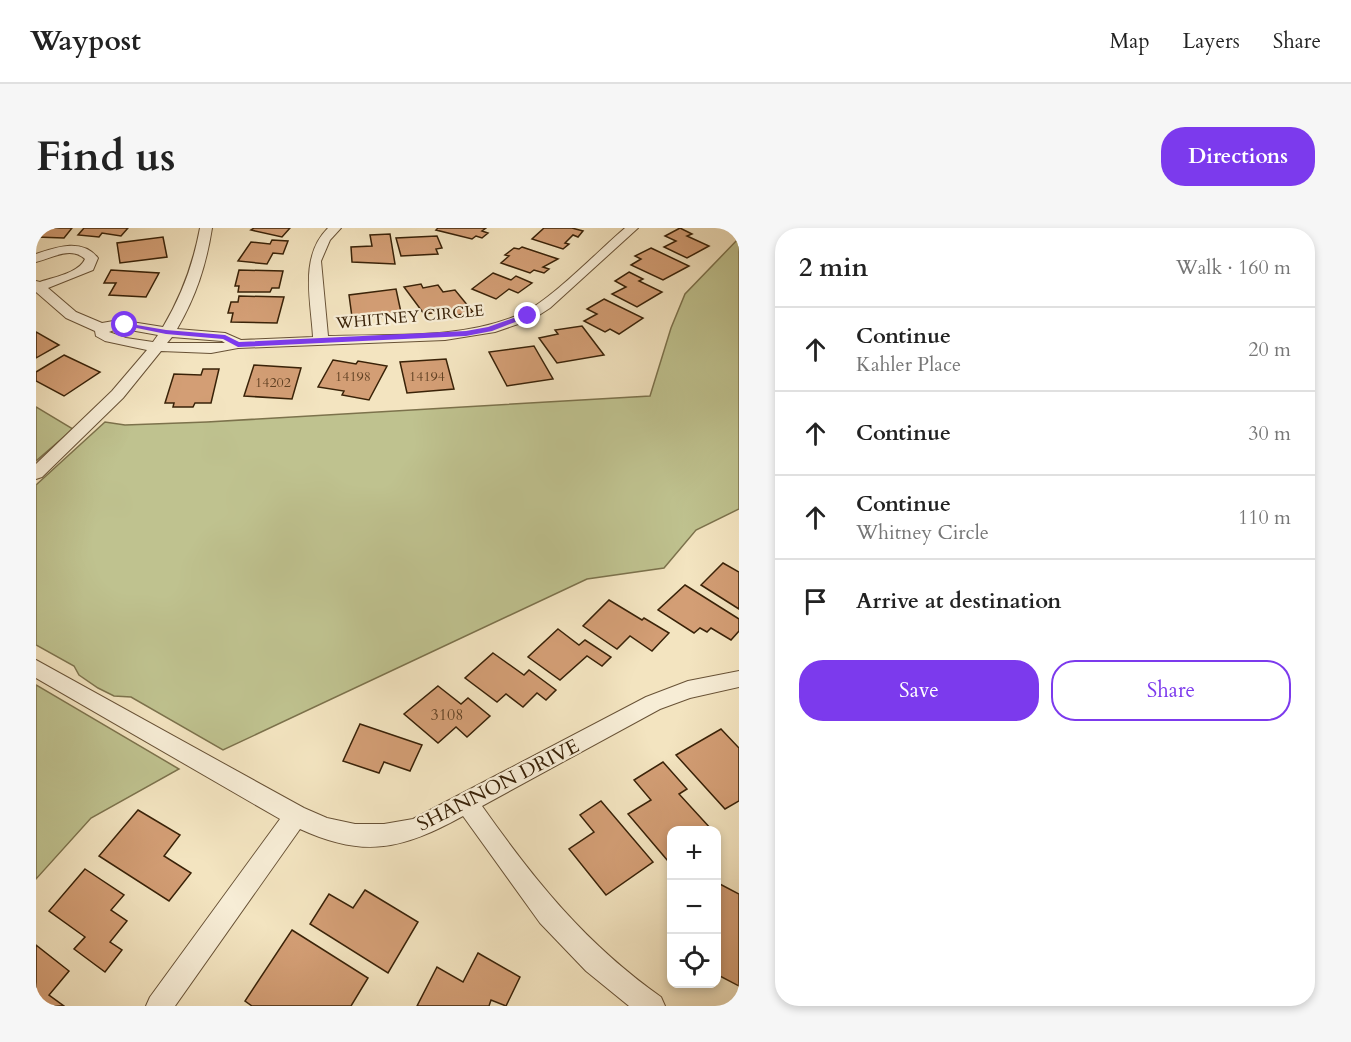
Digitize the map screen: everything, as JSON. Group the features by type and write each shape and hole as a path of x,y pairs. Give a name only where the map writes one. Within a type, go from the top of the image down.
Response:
{"street":[{"path":"36,473 113,400 158,346 194,279 206,228"},
{"path":"321,342 315,261 324,239 335,228"},
{"name":"WHITNEY CIRCLE","path":"103,329 101,333 108,338 158,346 219,350 238,344 466,334 511,323 545,305 632,228"},
{"path":"36,258 67,249 83,251 92,258 91,262 81,271 37,286"},
{"path":"37,286 71,315 103,329 119,324 166,332 225,337 238,344"},
{"name":"SHANNON DRIVE","path":"36,668 296,816 323,830 354,836 385,836 417,829 653,703 688,690 739,679"},
{"path":"467,803 537,903 573,944 622,986 652,1006"},
{"path":"159,1006 296,816"}],"green space":[{"path":"739,238 739,509 696,530 664,568 587,579 223,750 131,697 114,696 98,688 79,675 74,666 36,645 36,485 105,422 125,425 207,422 650,396 671,328 685,294"},
{"path":"36,407 73,429 36,461"},
{"path":"36,685 179,769 91,818 36,879"}],"building":[{"path":"36,228 72,228 64,238 36,237"},
{"path":"84,228 128,228 121,236 102,233 99,237 78,235"},
{"path":"254,228 290,228 282,237 251,230"},
{"path":"438,228 486,228 482,231 488,233 482,238 476,236 472,239 436,230"},
{"path":"544,228 572,228 583,231 578,237 573,235 565,243 569,244 563,249 532,239"},
{"path":"680,228 692,234 687,236 709,246 687,258 664,247 676,241 665,236"},
{"path":"390,234 395,264 352,262 351,247 372,246 370,235"},
{"path":"437,236 442,248 436,249 438,254 401,256 396,238"},
{"path":"163,237 167,257 120,263 117,243"},
{"path":"272,240 288,241 283,254 273,253 267,264 238,261 251,242 270,244"},
{"path":"522,247 558,259 543,267 549,269 544,273 534,270 530,273 501,263 509,256 505,255 514,248"},
{"path":"651,248 689,266 663,280 631,265 641,259 635,256"},
{"path":"111,270 159,273 146,297 109,295 116,283 104,283"},
{"path":"239,270 283,271 279,288 272,288 270,292 238,292 239,286 235,286"},
{"path":"629,272 643,279 639,281 662,292 637,307 612,294 626,287 615,281"},
{"path":"493,273 511,280 516,276 532,283 518,293 509,289 496,299 472,289"},
{"path":"421,284 423,288 438,285 443,292 455,290 473,312 453,316 449,311 424,314 404,287"},
{"path":"396,289 402,317 352,317 349,295"},
{"path":"239,296 284,297 277,323 231,322 233,313 228,313 231,302 238,302"},
{"path":"604,299 643,318 619,334 610,329 605,332 584,321 597,314 587,309"},
{"path":"582,326 604,355 557,363 539,338 558,334 555,330"},
{"path":"36,332 59,345 36,358"},
{"path":"534,346 553,379 507,386 489,352"},
{"path":"64,355 100,372 64,396 36,381 36,372"},
{"path":"446,359 454,389 407,393 400,362"},
{"path":"333,360 387,366 369,400 342,395 344,391 318,387"},
{"path":"254,365 301,368 292,399 244,396"},
{"path":"203,369 219,369 211,403 195,403 193,407 173,407 174,403 165,403 174,374 201,375"},
{"path":"723,563 739,572 739,609 701,585"},
{"path":"685,585 739,619 739,631 731,640 711,628 707,632 700,628 694,633 658,610"},
{"path":"609,600 669,633 652,651 630,636 617,649 583,626"},
{"path":"558,629 579,645 585,640 611,657 602,666 587,656 560,680 528,657"},
{"path":"493,653 524,675 529,670 556,690 546,700 537,693 523,707 506,694 497,702 465,678"},
{"path":"438,686 461,704 468,698 490,716 467,737 456,727 438,743 404,714"},
{"path":"360,724 422,745 410,771 384,762 379,773 343,761"},
{"path":"721,729 739,748 739,801 725,809 676,755"},
{"path":"663,762 687,789 679,794 708,826 667,826 667,860 628,814 651,800 634,780"},
{"path":"601,801 653,862 606,895 569,849 594,832 580,815"},
{"path":"138,810 180,835 164,856 191,873 169,901 99,856"},
{"path":"85,869 124,895 111,910 127,921 110,942 122,950 105,972 74,949 85,937 49,911"},
{"path":"721,885 739,894 739,986 721,977"},
{"path":"365,890 418,922 388,973 310,924 329,894 353,908"},
{"path":"292,930 368,978 351,1006 252,1006 245,1001"},
{"path":"36,945 69,971 49,995 64,1006 36,1006"},
{"path":"478,953 520,977 506,1006 491,1000 489,1006 417,1006 437,967 463,982"}],"route":[{"path":"125,325 166,332 225,337 238,344 466,334 511,323 528,316"}]}
